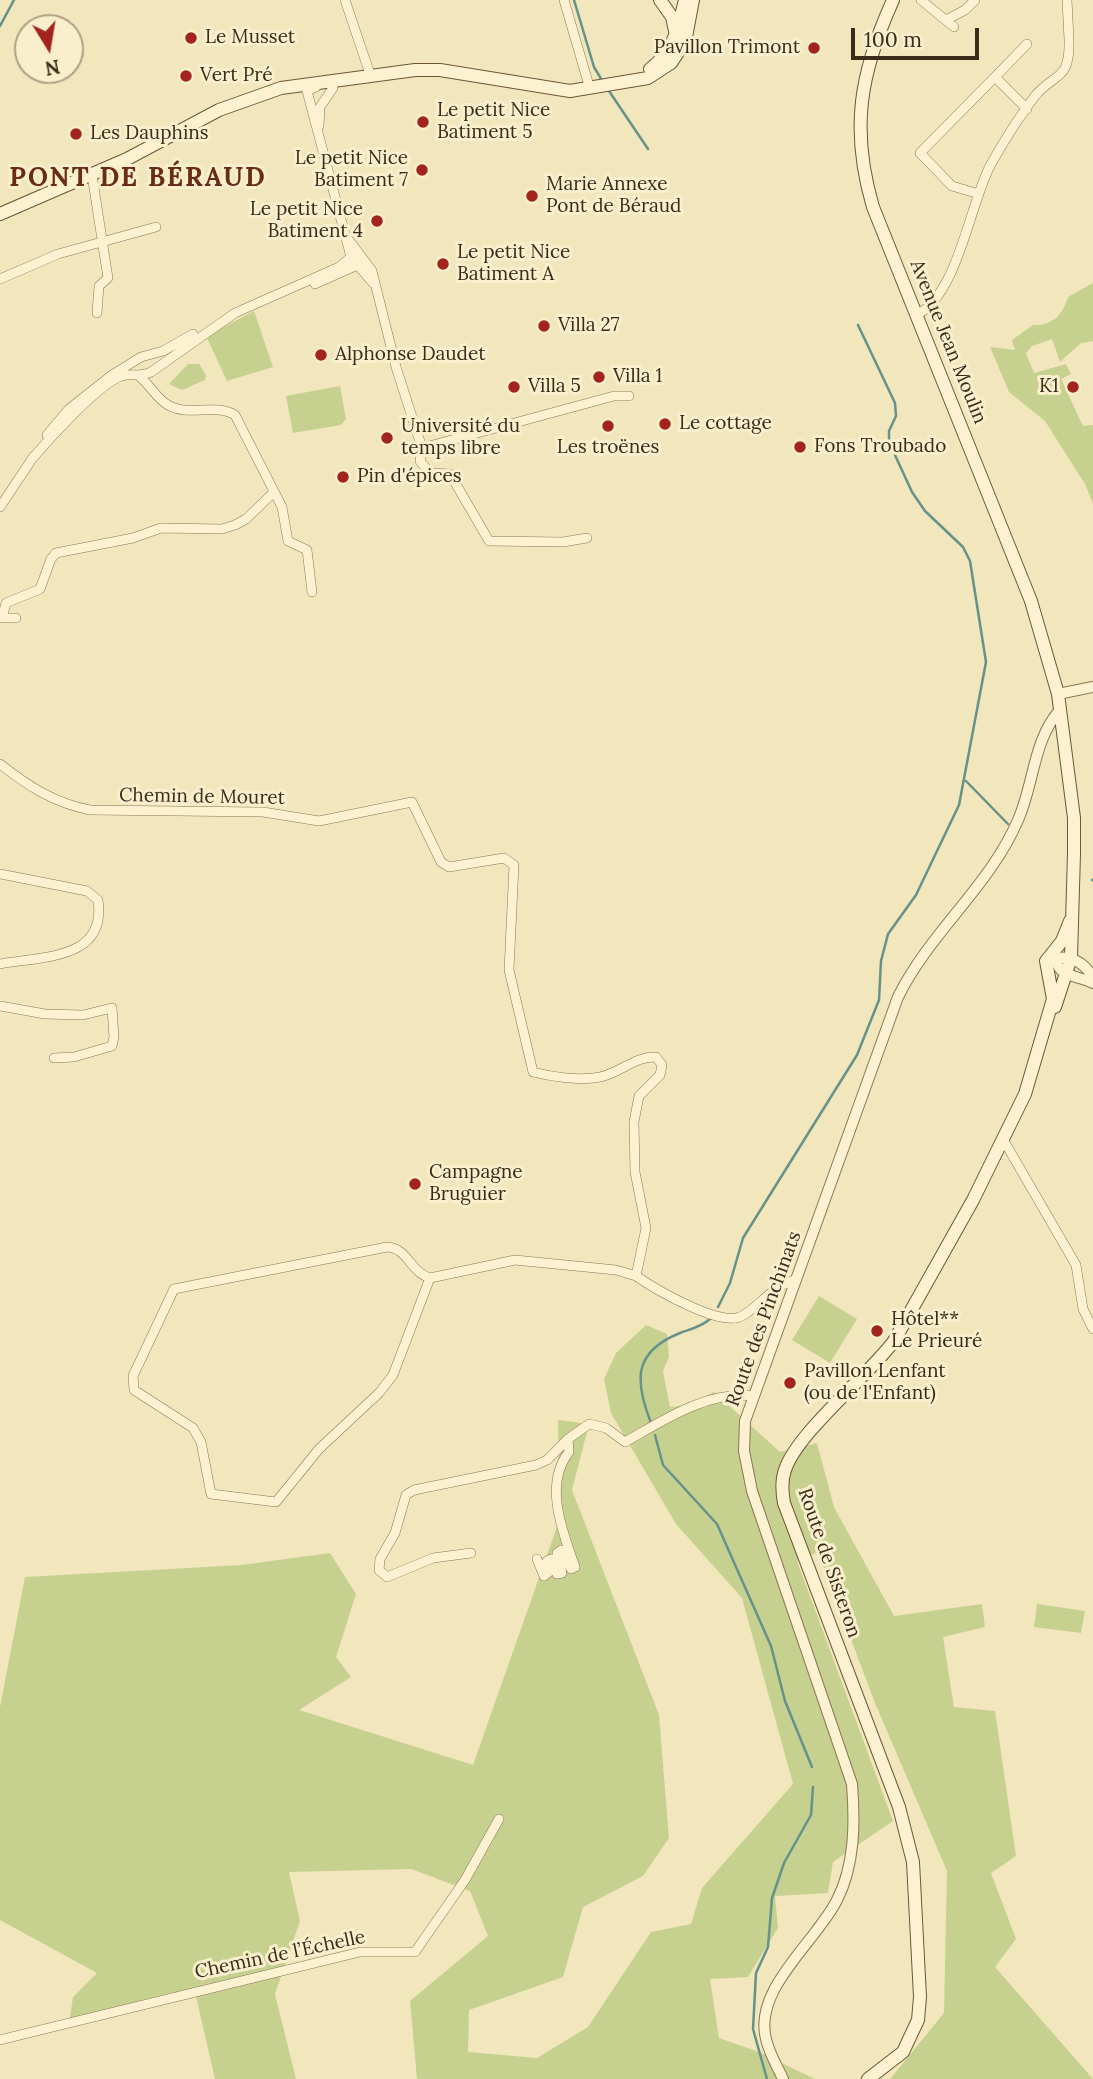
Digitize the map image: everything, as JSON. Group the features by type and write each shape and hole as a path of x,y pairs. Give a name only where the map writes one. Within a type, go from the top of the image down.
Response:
{"main road":[{"path":"660,0 672,17 676,37"},
{"path":"618,83 651,69 661,61 676,37 685,0"},
{"path":"0,214 92,176 219,110 253,99 334,84 370,74 415,70 458,73 570,91 648,78 671,63 686,37 693,0"},
{"name":"Avenue Jean Moulin","path":"893,0 877,37 863,85 859,135 861,160 873,207 1031,600 1058,694"},
{"path":"334,84 385,76 458,73"},
{"name":"Route de Sisteron","path":"868,2079 903,2052 919,2020 920,1984 913,1862 899,1807 784,1503 782,1481 789,1460 801,1442 876,1365 894,1341 1004,1141 1035,1065 1049,1020 1069,975 1073,954 1070,921 1074,818 1058,694"},
{"name":"Route de Sisteron","path":"1049,1020 1053,992 1050,958 1070,921"}],"street":[{"path":"345,0 370,74"},
{"path":"564,0 592,89"},
{"path":"920,0 950,23 975,0"},
{"path":"916,315 934,301 952,270 989,166 1037,93 1063,74 1067,64 1069,40 1067,0"},
{"path":"979,194 952,186 920,153 1027,44"},
{"path":"995,77 1027,109"},
{"path":"320,107 334,84"},
{"path":"314,88 320,107 319,135"},
{"path":"314,88 319,135 354,261 374,284"},
{"path":"92,176 108,278 99,286 97,313"},
{"path":"0,279 58,254 156,227"},
{"path":"348,239 366,259 422,448 420,461 430,474 450,474 489,541 563,542 587,538"},
{"path":"133,373 141,357 153,355 264,300 310,286 354,261 366,259"},
{"path":"0,507 53,425 69,409 112,375 154,369 216,325"},
{"path":"153,355 157,395"},
{"path":"133,373 174,408 217,410 235,415 282,508 288,541 307,550 313,592"},
{"path":"422,448 614,396 629,396"},
{"path":"16,618 2,618 6,603 40,589 51,559 56,553 133,538 162,528 222,529 235,526 274,492"},
{"path":"1058,694 1093,687"},
{"name":"Route des Pinchinats","path":"783,2079 765,2038 764,2015 770,1995 838,1900 848,1865 855,1819 852,1784 745,1464 745,1421 898,997 924,951 1010,837 1019,820 1046,726 1059,711"},
{"name":"Chemin de Mouret","path":"0,764 39,793 71,806 109,812 263,812 319,821 412,802 441,862 449,867 504,858 514,865 509,970 533,1072 547,1076 600,1077 645,1056 656,1057 662,1065 660,1075 639,1096 634,1122 635,1172 646,1228 636,1276"},
{"path":"0,874 87,891 98,900 99,909 95,933 84,946 0,964"},
{"path":"1050,958 1073,954 1093,977"},
{"path":"1050,958 1064,960 1069,975 1093,983"},
{"path":"0,1006 83,1015 112,1008 112,1046 74,1057 54,1058"},
{"path":"1004,1141 1076,1265 1083,1309 1093,1329"},
{"path":"430,1278 393,1375 379,1393 333,1435 276,1502 211,1494 201,1442 193,1428 134,1390 133,1376 174,1289 387,1247 402,1251 419,1275 430,1278 515,1260 616,1270 636,1276 682,1303 733,1319 744,1315 774,1288 796,1280"},
{"path":"471,1553 433,1558 395,1576 387,1577 379,1570 380,1559 396,1533 406,1495 414,1490 536,1465 547,1460 568,1439 589,1424 606,1428 625,1442 694,1404 741,1394 754,1395"},
{"path":"537,1559 544,1576 549,1573 547,1561 551,1559 557,1574 562,1573 556,1553 561,1550 571,1569 575,1567 556,1509 558,1476 562,1460 569,1452 568,1439"},
{"name":"Chemin de l’Échelle","path":"0,2040 360,1952 415,1952 465,1880 499,1819"}],"green space":[{"path":"1093,283 1093,341 1081,343 1060,362 1052,339 1032,346 1026,353 1034,373 1066,364 1071,374 1061,379 1083,426 1093,425 1093,504 1085,484 1045,421 1009,392 990,347 1015,350 1012,340 1033,325 1052,321 1060,314 1068,297"},
{"path":"254,311 273,367 227,381 206,336"},
{"path":"188,364 199,364 206,375 205,380 182,390 169,384"},
{"path":"340,386 346,419 341,425 293,433 286,396"},
{"path":"819,1296 857,1319 830,1363 792,1340"},
{"path":"646,1325 667,1334 669,1357 663,1371 670,1407 687,1405 714,1392 780,1452 817,1443 834,1507 894,1616 982,1604 985,1627 943,1637 954,1707 995,1711 1016,1856 991,1873 1016,1939 995,1967 1093,2079 890,2079 944,2013 947,1871 875,1703 818,1552 797,1561 893,1821 833,1862 828,1893 775,1896 778,1928 748,1977 710,1979 719,2038 759,2052 815,2079 417,2079 410,2001 488,1936 470,1891 411,1869 289,1872 300,1921 275,1994 296,2079 215,2079 195,1992 69,2024 73,1997 97,1973 0,1920 0,1707 25,1577 242,1565 330,1553 356,1594 336,1657 351,1677 299,1710 473,1765 559,1521 558,1420 589,1424 572,1490 659,1715 669,1838 643,1876 583,1907 563,1977 469,2010 468,2052 537,2058 588,2027 651,1932 691,1924 702,1888 793,1784 742,1598 676,1524 611,1413 604,1379 616,1353"},
{"path":"1037,1604 1085,1611 1081,1633 1034,1627"}],"waterway":[{"path":"0,26 14,0"},
{"path":"574,0 594,67 603,82"},
{"path":"607,88 648,149"},
{"path":"718,1307 730,1283 743,1238 857,1055 879,1000 881,961 888,934 916,895 959,805 986,662 970,561 963,547 925,511 912,492 889,442 889,431 896,416 895,403 858,325"},
{"path":"966,781 1008,824"},
{"path":"651,1423 640,1382 646,1359 653,1349 664,1341 710,1319"},
{"path":"655,1435 663,1465 717,1524 771,1646 785,1701 812,1767"},
{"path":"767,2079 753,2029 756,1973 768,1947 772,1898 784,1863 811,1815 813,1787"}],"place":[{"name":"Le Musset","path":"191,38"},
{"name":"Pavillon Trimont","path":"814,48"},
{"name":"Vert Pré","path":"186,76"},
{"name":"Le petit Nice Batiment 5","path":"423,122"},
{"name":"Les Dauphins","path":"76,134"},
{"name":"Le petit Nice Batiment 7","path":"422,170"},
{"name":"Marie Annexe Pont de Béraud","path":"532,196"},
{"name":"Le petit Nice Batiment 4","path":"377,221"},
{"name":"Le petit Nice Batiment A","path":"443,264"},
{"name":"Villa 27","path":"544,326"},
{"name":"Alphonse Daudet","path":"321,355"},
{"name":"Villa 1","path":"599,377"},
{"name":"Villa 5","path":"514,387"},
{"name":"K1","path":"1073,387"},
{"name":"Le cottage","path":"665,424"},
{"name":"Les troënes","path":"608,426"},
{"name":"Université du temps libre","path":"387,438"},
{"name":"Fons Troubado","path":"800,447"},
{"name":"Pin d'épices","path":"343,477"},
{"name":"Campagne Bruguier","path":"415,1184"},
{"name":"Hôtel** Le Prieuré","path":"877,1331"},
{"name":"Pavillon Lenfant (ou de l'Enfant)","path":"790,1383"}],"district":[{"name":"PONT DE BÉRAUD","path":"138,179"}]}
